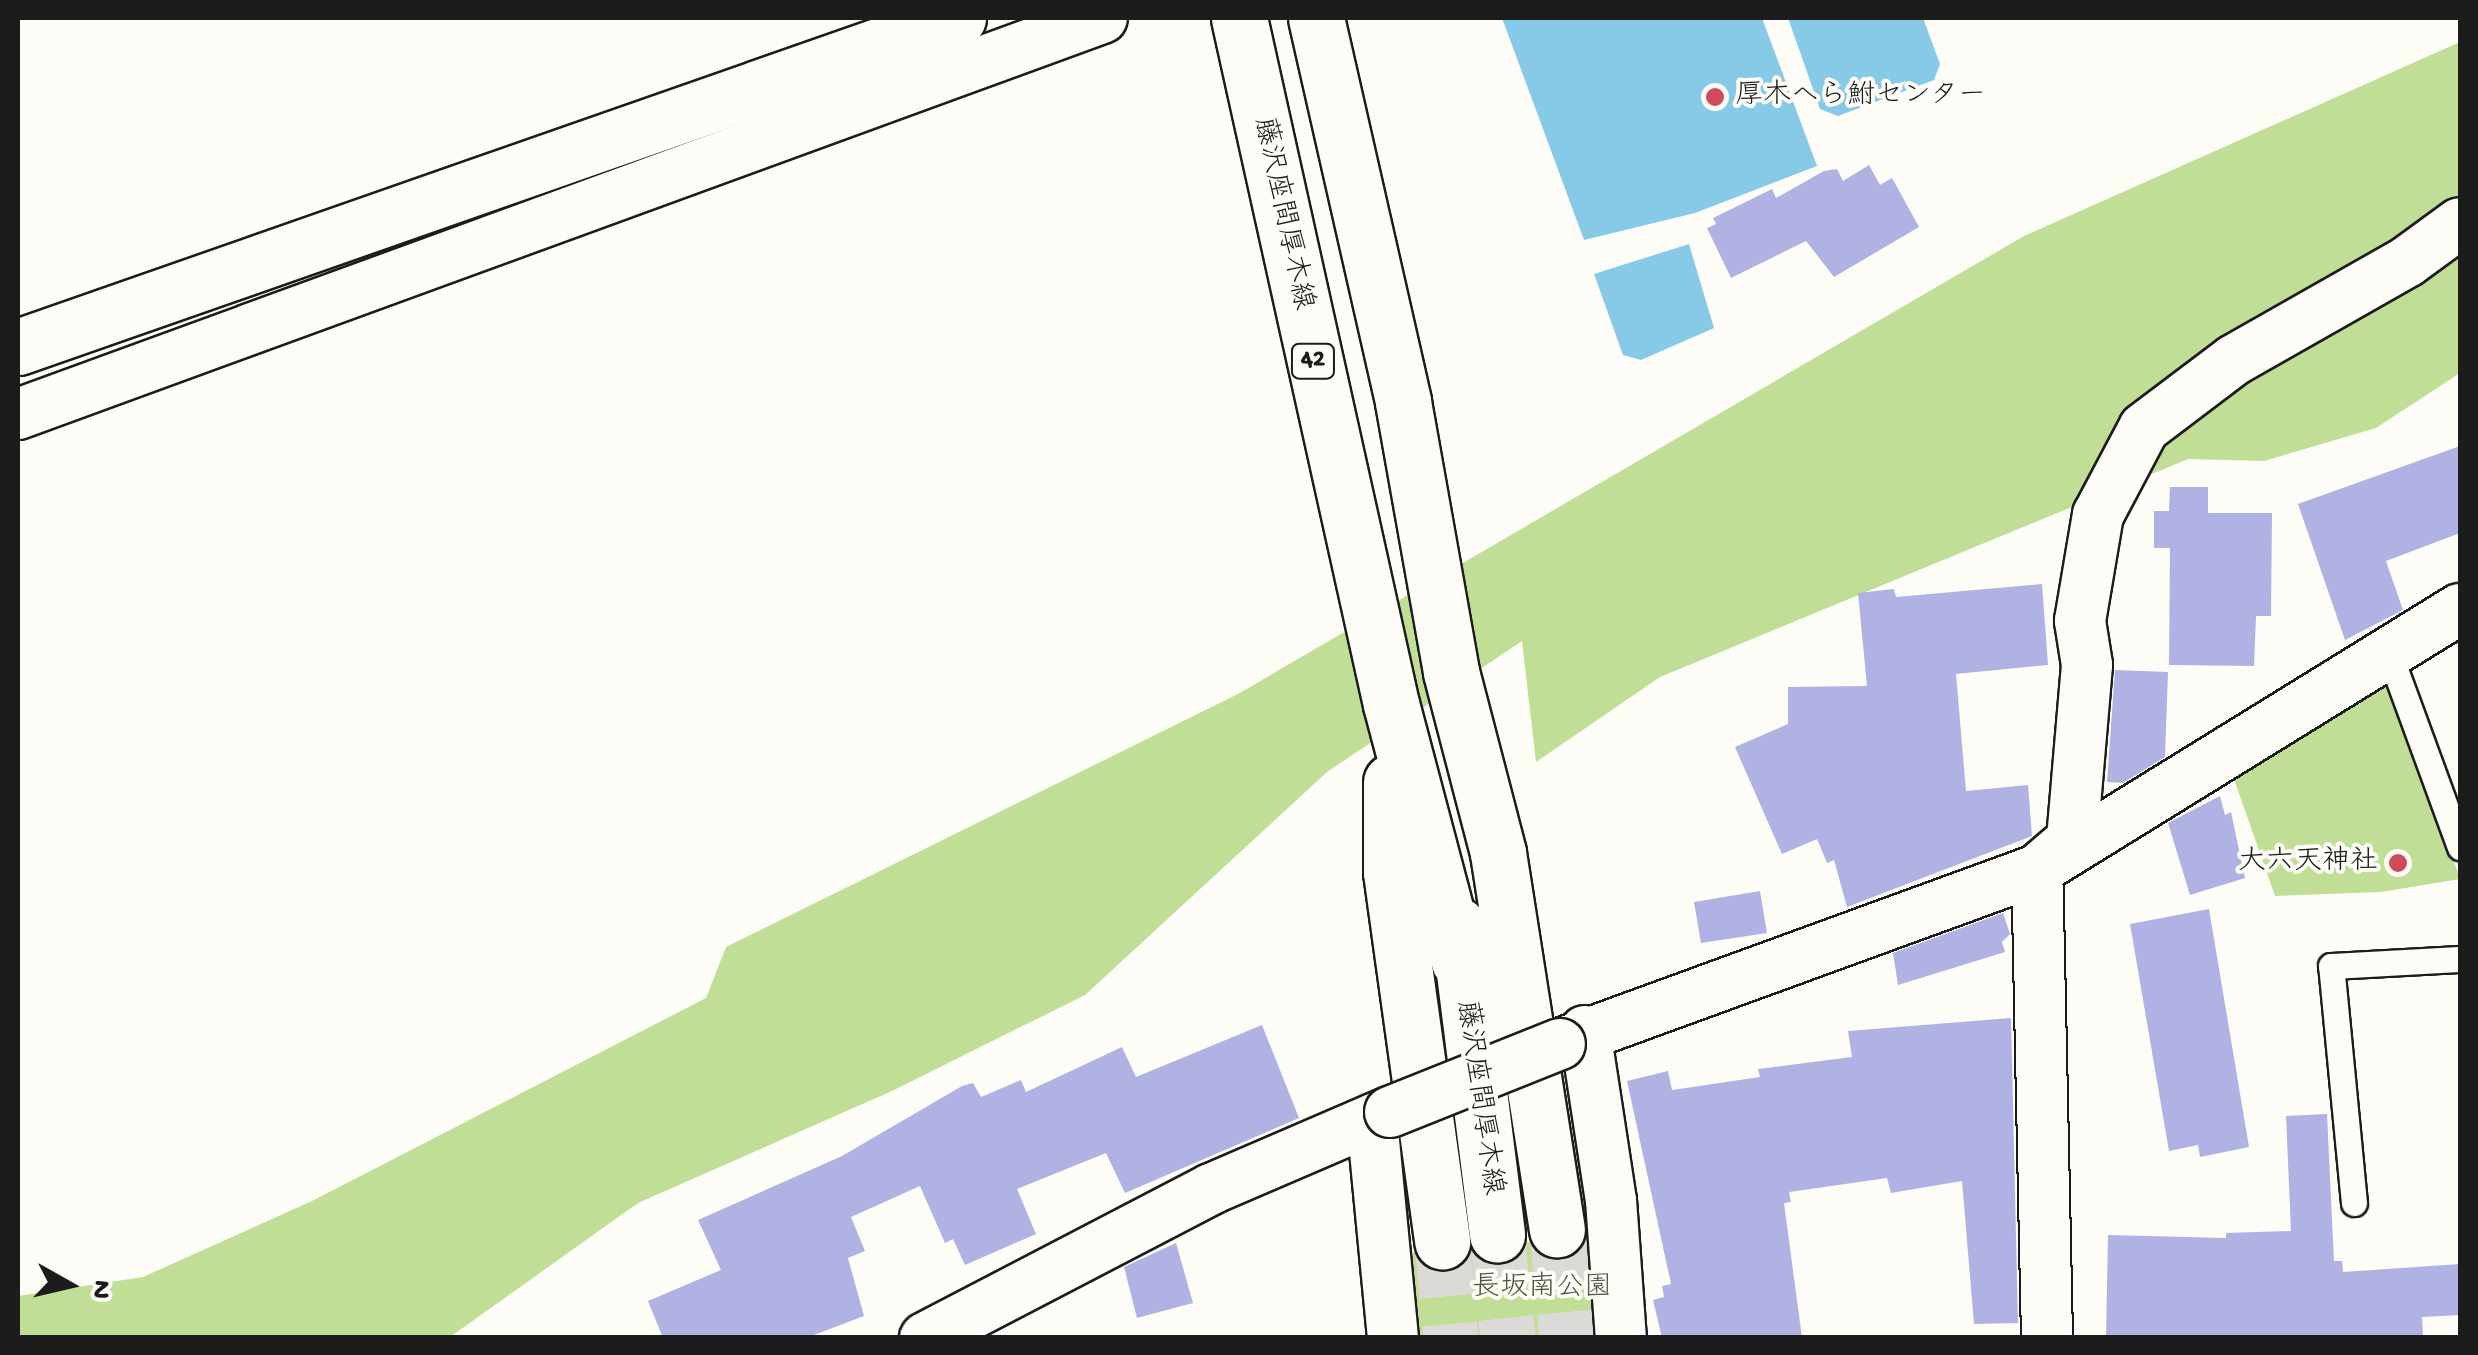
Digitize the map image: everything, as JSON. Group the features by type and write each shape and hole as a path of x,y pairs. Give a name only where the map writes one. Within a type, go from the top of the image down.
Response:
{"main road":[{"path":"18,347 958,18"},
{"name":"藤沢座間厚木線","path":"1238,18 1391,704"},
{"name":"42","path":"1316,18 1403,402 1451,672 1459,961"},
{"path":"1451,672 1498,853 1557,1230"},
{"path":"1391,704 1391,872 1442,1242"},
{"name":"42","path":"1391,704 1459,961"},
{"name":"藤沢座間厚木線","path":"1459,961 1497,1235"}],"street":[{"path":"18,414 1102,18"},
{"path":"2047,1338 2038,870 2072,840 2088,665 2080,620 2098,515 2144,428 2234,360 2408,261 2460,223"},
{"path":"926,1338 1211,1189 1381,1116 1572,1037 2038,870 2460,609"},
{"path":"1572,1037 1612,1200 1621,1338"},
{"path":"1381,1116 1393,1338"}],"lane":[{"path":"2390,653 2460,847"},
{"path":"2354,1203 2330,966 2460,959"}],"green space":[{"path":"2460,42 2460,373 2376,428 2264,461 2188,459 1660,677 1536,762 1522,641 1327,772 1085,995 892,1091 638,1203 450,1337 18,1338 18,1296 143,1277 312,1201 706,998 726,947 1238,694 2024,236"},
{"path":"2387,668 2460,879 2381,892 2275,896 2229,765"},
{"name":"長坂南公園","path":"1588,1237 1597,1337 1414,1337 1407,1253"}],"water":[{"path":"1502,18 1762,18 1817,166 1695,213 1584,240"},
{"path":"1788,18 1923,18 1940,64 1934,80 1838,116 1820,109"},
{"path":"1689,244 1714,328 1641,360 1623,355 1594,274"}],"building":[{"path":"1869,165 1880,185 1892,178 1919,227 1834,277 1806,241 1731,278 1707,228 1716,224 1713,218 1772,189 1776,198 1824,171 1837,169 1843,181"},
{"path":"2460,446 2460,533 2386,561 2403,610 2345,640 2298,504"},
{"path":"2170,487 2208,487 2208,513 2272,513 2271,616 2256,616 2254,666 2169,665 2170,548 2154,548 2154,511 2169,511"},
{"path":"2042,584 2048,665 1956,674 1966,791 2028,785 2032,836 1847,907 1834,860 1827,863 1817,839 1782,854 1735,747 1788,724 1788,687 1867,686 1858,593 1894,589 1896,597"},
{"path":"2115,670 2168,672 2165,757 2123,783 2107,782"},
{"path":"2220,796 2225,815 2231,812 2245,878 2190,895 2168,823"},
{"path":"1760,891 1767,933 1701,943 1694,902"},
{"path":"2209,909 2249,1147 2200,1157 2198,1145 2169,1151 2130,924"},
{"path":"2003,913 2010,934 2002,942 2005,952 1898,985 1893,953"},
{"path":"2011,1018 2018,1323 1974,1324 1962,1181 1891,1193 1887,1178 1789,1192 1791,1202 1784,1203 1802,1338 1662,1338 1653,1300 1664,1297 1662,1286 1671,1284 1627,1081 1668,1071 1672,1090 1760,1077 1758,1069 1852,1057 1848,1031"},
{"path":"1262,1025 1299,1118 1125,1193 1106,1153 1017,1189 1036,1234 965,1265 953,1239 945,1243 920,1186 851,1217 865,1251 848,1258 864,1316 806,1338 663,1338 648,1301 721,1270 698,1220 842,1156 962,1086 973,1083 981,1097 1021,1080 1026,1092 1122,1047 1136,1077"},
{"path":"2327,1114 2334,1261 2342,1261 2343,1272 2460,1264 2460,1315 2422,1317 2423,1338 2106,1338 2108,1235 2226,1238 2226,1233 2291,1231 2286,1116"},
{"path":"1176,1243 1193,1303 1137,1318 1124,1267"}],"tunnel":[{"path":"1557,1229 1567,1338"},
{"path":"1497,1235 1508,1338"},
{"path":"1442,1241 1451,1338"}],"place":[{"name":"厚木へら鮒センター","path":"1715,97"},
{"name":"大六天神社","path":"2398,863"}]}
